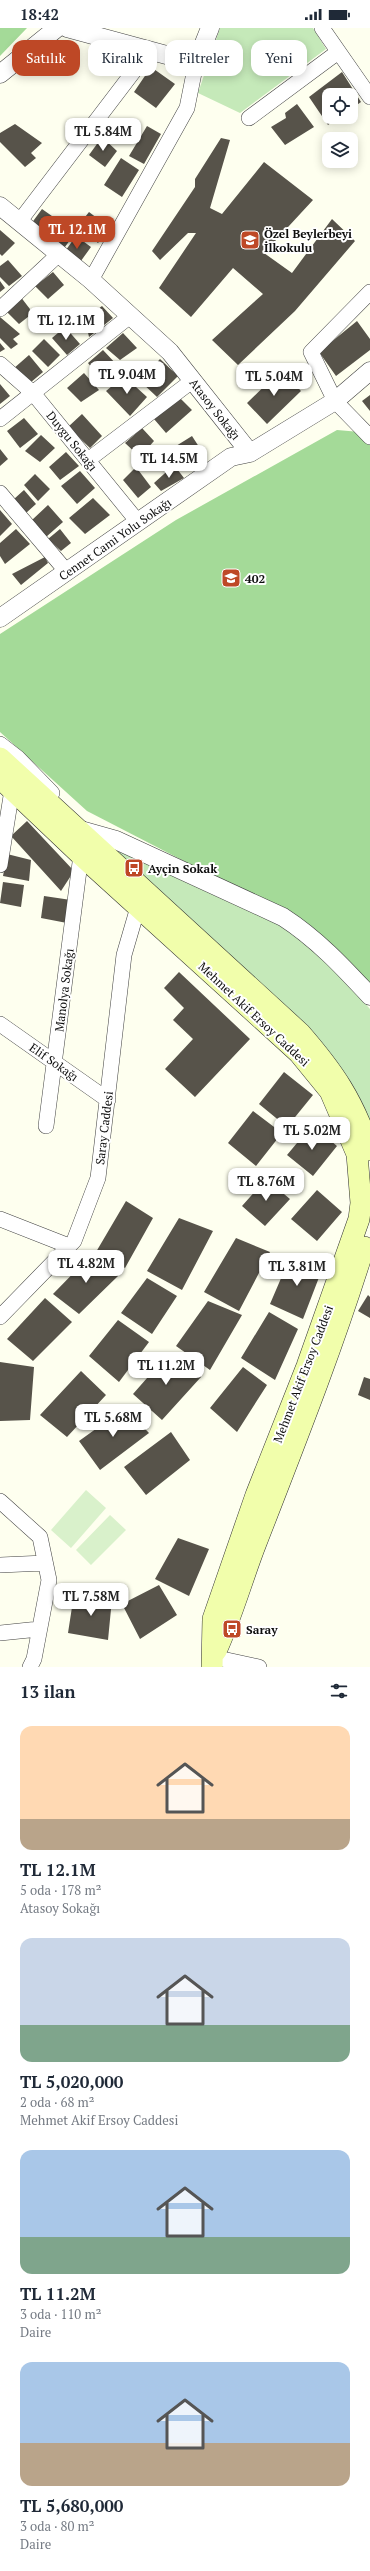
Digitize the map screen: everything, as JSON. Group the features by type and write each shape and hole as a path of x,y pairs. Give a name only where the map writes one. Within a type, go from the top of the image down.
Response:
{"main road":[{"name":"Mehmet Akif Ersoy Caddesi","path":"0,758 71,834 143,900 299,1053 330,1091 357,1154 361,1203 366,1222 256,1495 213,1619 213,1662"},
{"name":"Mehmet Akif Ersoy Caddesi","path":"6,784 71,834 81,855 143,900 300,1033 325,1062 344,1089 358,1115 370,1150"}],"street":[{"path":"0,74 57,28"},
{"path":"67,28 112,40"},
{"path":"205,40 210,28"},
{"path":"322,28 370,97"},
{"path":"249,118 338,52"},
{"path":"19,222 130,76"},
{"path":"91,280 187,108 193,76"},
{"name":"Atasoy Sokağı","path":"2,210 91,280 170,352 250,454"},
{"path":"0,309 59,254"},
{"path":"370,292 311,352 335,400 370,437"},
{"path":"0,419 130,316"},
{"name":"Duygu Sokağı","path":"0,364 33,393 138,522"},
{"name":"Cennet Cami Yolu Sokağı","path":"0,618 68,572 231,456 250,454 335,400 370,371"},
{"path":"88,460 192,380"},
{"path":"0,493 68,572"},
{"name":"Mehmet Akif Ersoy Caddesi","path":"0,744 18,758 59,800 71,834"},
{"path":"0,865 6,784"},
{"path":"71,834 116,840 284,917 328,951 370,996"},
{"name":"Manolya Sokağı","path":"46,1126 81,855"},
{"name":"Saray Caddesi","path":"0,1317 6,1302 74,1241 98,1178 124,955 143,900"},
{"name":"Elif Sokağı","path":"0,1024 108,1100"},
{"path":"0,1219 69,1246"},
{"path":"0,1501 40,1537 49,1580 34,1659 30,1667"},
{"path":"0,1566 45,1563"},
{"path":"0,1632 39,1629"},
{"path":"213,1662 259,1667"}],"green space":[{"path":"0,28 27,28 15,40 12,40 12,44 0,56"},
{"path":"220,28 313,28 326,49 307,63 307,40 251,40 251,76 290,76 240,113 198,93 204,76 243,76 243,40 216,40"},
{"path":"337,430 360,432 370,444 370,988 308,925 87,811 0,732 0,634 176,520"},
{"path":"109,843 209,888 293,932 332,966 370,1009 370,1133 276,1004"},
{"path":"86,1490 106,1508 71,1548 51,1530"},
{"path":"110,1515 126,1530 91,1565 76,1550"}],"building":[{"path":"157,71 175,84 156,108 134,92 145,76 157,76"},
{"path":"342,72 352,88 322,88 322,116 309,97"},
{"path":"358,97 361,102 358,104"},
{"path":"297,104 314,127 285,145 271,127 286,118 285,113"},
{"path":"15,124 42,143 31,153 36,158 25,167 0,142 0,133"},
{"path":"147,126 161,134 144,164 129,156"},
{"path":"102,137 117,151 105,167 89,155"},
{"path":"221,138 230,140 210,208 222,214 264,162 313,200 264,253 292,273 332,219 355,241 295,311 238,365 212,340 263,294 233,268 191,317 159,288 196,233 188,233 160,260 152,251 195,187 195,179"},
{"path":"121,158 139,170 122,197 104,185"},
{"path":"42,209 59,221 47,237 31,224"},
{"path":"89,212 110,228 98,243 78,226"},
{"path":"61,227 73,236 62,251 50,242"},
{"path":"0,230 15,243 2,256 0,254"},
{"path":"76,236 91,247 78,265 63,254"},
{"path":"8,260 22,276 9,286 0,277 0,266"},
{"path":"53,272 64,285 48,299 35,286"},
{"path":"0,281 5,288 0,292"},
{"path":"20,296 33,313 19,324 4,309"},
{"path":"102,306 113,318 89,337 85,319"},
{"path":"0,317 20,334 13,339 18,344 11,349 0,338"},
{"path":"357,321 370,339 370,350 336,376 319,352"},
{"path":"65,327 80,344 67,355 52,338"},
{"path":"123,333 137,348 120,360 106,348"},
{"path":"44,339 60,355 48,367 32,351"},
{"path":"0,343 5,349 0,352"},
{"path":"103,350 117,365 100,378 88,363"},
{"path":"29,355 43,372 30,383 13,369"},
{"path":"160,359 178,376 157,397 140,381"},
{"path":"281,370 301,391 267,424 247,403"},
{"path":"84,373 99,390 81,402 67,388"},
{"path":"124,376 147,397 130,416 106,391"},
{"path":"0,384 10,396 0,404"},
{"path":"370,395 370,411 362,401"},
{"path":"179,397 192,410 166,433 154,419"},
{"path":"82,414 102,436 90,448 68,427"},
{"path":"24,418 38,434 20,448 7,431"},
{"path":"142,428 154,441 140,457 125,443"},
{"path":"41,435 55,448 40,462 25,451"},
{"path":"192,436 203,453 190,466 176,446"},
{"path":"0,449 8,459 0,466"},
{"path":"66,452 79,466 60,480 49,467"},
{"path":"174,465 184,478 161,491 154,483"},
{"path":"136,467 151,487 138,498 123,480"},
{"path":"80,471 95,488 77,504 61,486"},
{"path":"35,474 50,489 38,501 24,485"},
{"path":"24,490 36,504 26,513 14,499"},
{"path":"93,498 110,515 85,534 69,518"},
{"path":"48,505 63,522 46,537 32,520"},
{"path":"0,510 12,524 0,536"},
{"path":"16,529 30,544 5,564 0,556 0,543"},
{"path":"60,529 71,543 61,551 48,539"},
{"path":"45,557 48,563 21,585 12,574"},
{"path":"27,821 74,871 61,891 11,836"},
{"path":"7,854 31,860 29,881 3,876"},
{"path":"3,882 24,885 21,907 0,903"},
{"path":"44,896 71,900 67,923 41,918"},
{"path":"179,972 250,1039 195,1097 165,1069 193,1039 173,1020 184,1008 164,988"},
{"path":"284,1072 313,1095 287,1127 259,1104"},
{"path":"253,1111 282,1133 256,1166 228,1143"},
{"path":"312,1125 337,1146 313,1176 287,1155"},
{"path":"266,1179 290,1199 265,1226 242,1206"},
{"path":"317,1190 342,1212 317,1241 291,1219"},
{"path":"126,1201 153,1218 125,1268 96,1252"},
{"path":"179,1218 213,1231 182,1290 147,1271"},
{"path":"236,1238 270,1252 239,1311 204,1292"},
{"path":"93,1253 118,1276 79,1314 53,1294"},
{"path":"291,1255 323,1267 303,1319 270,1304"},
{"path":"147,1278 177,1296 152,1334 121,1313"},
{"path":"368,1295 370,1297 370,1318 358,1311"},
{"path":"45,1298 72,1322 33,1361 7,1339"},
{"path":"208,1301 242,1315 210,1370 176,1346"},
{"path":"269,1312 298,1329 275,1380 241,1358"},
{"path":"118,1320 149,1342 119,1382 89,1356"},
{"path":"169,1353 201,1377 162,1420 133,1394"},
{"path":"0,1362 34,1367 30,1420 0,1421"},
{"path":"243,1367 267,1385 237,1432 210,1408"},
{"path":"81,1371 106,1395 67,1437 40,1415"},
{"path":"364,1377 370,1379 370,1400 358,1395"},
{"path":"125,1408 149,1433 100,1470 79,1441"},
{"path":"171,1432 190,1460 146,1495 124,1467"},
{"path":"178,1538 209,1549 189,1596 155,1579"},
{"path":"159,1585 177,1615 140,1639 122,1604"},
{"path":"74,1594 112,1599 108,1640 68,1633"}],"place":[{"name":"Özel Beylerbeyi İlkokulu","path":"250,240"},
{"name":"402","path":"231,578"},
{"name":"Ayçin Sokak","path":"134,868"},
{"name":"Saray","path":"232,1629"}]}
